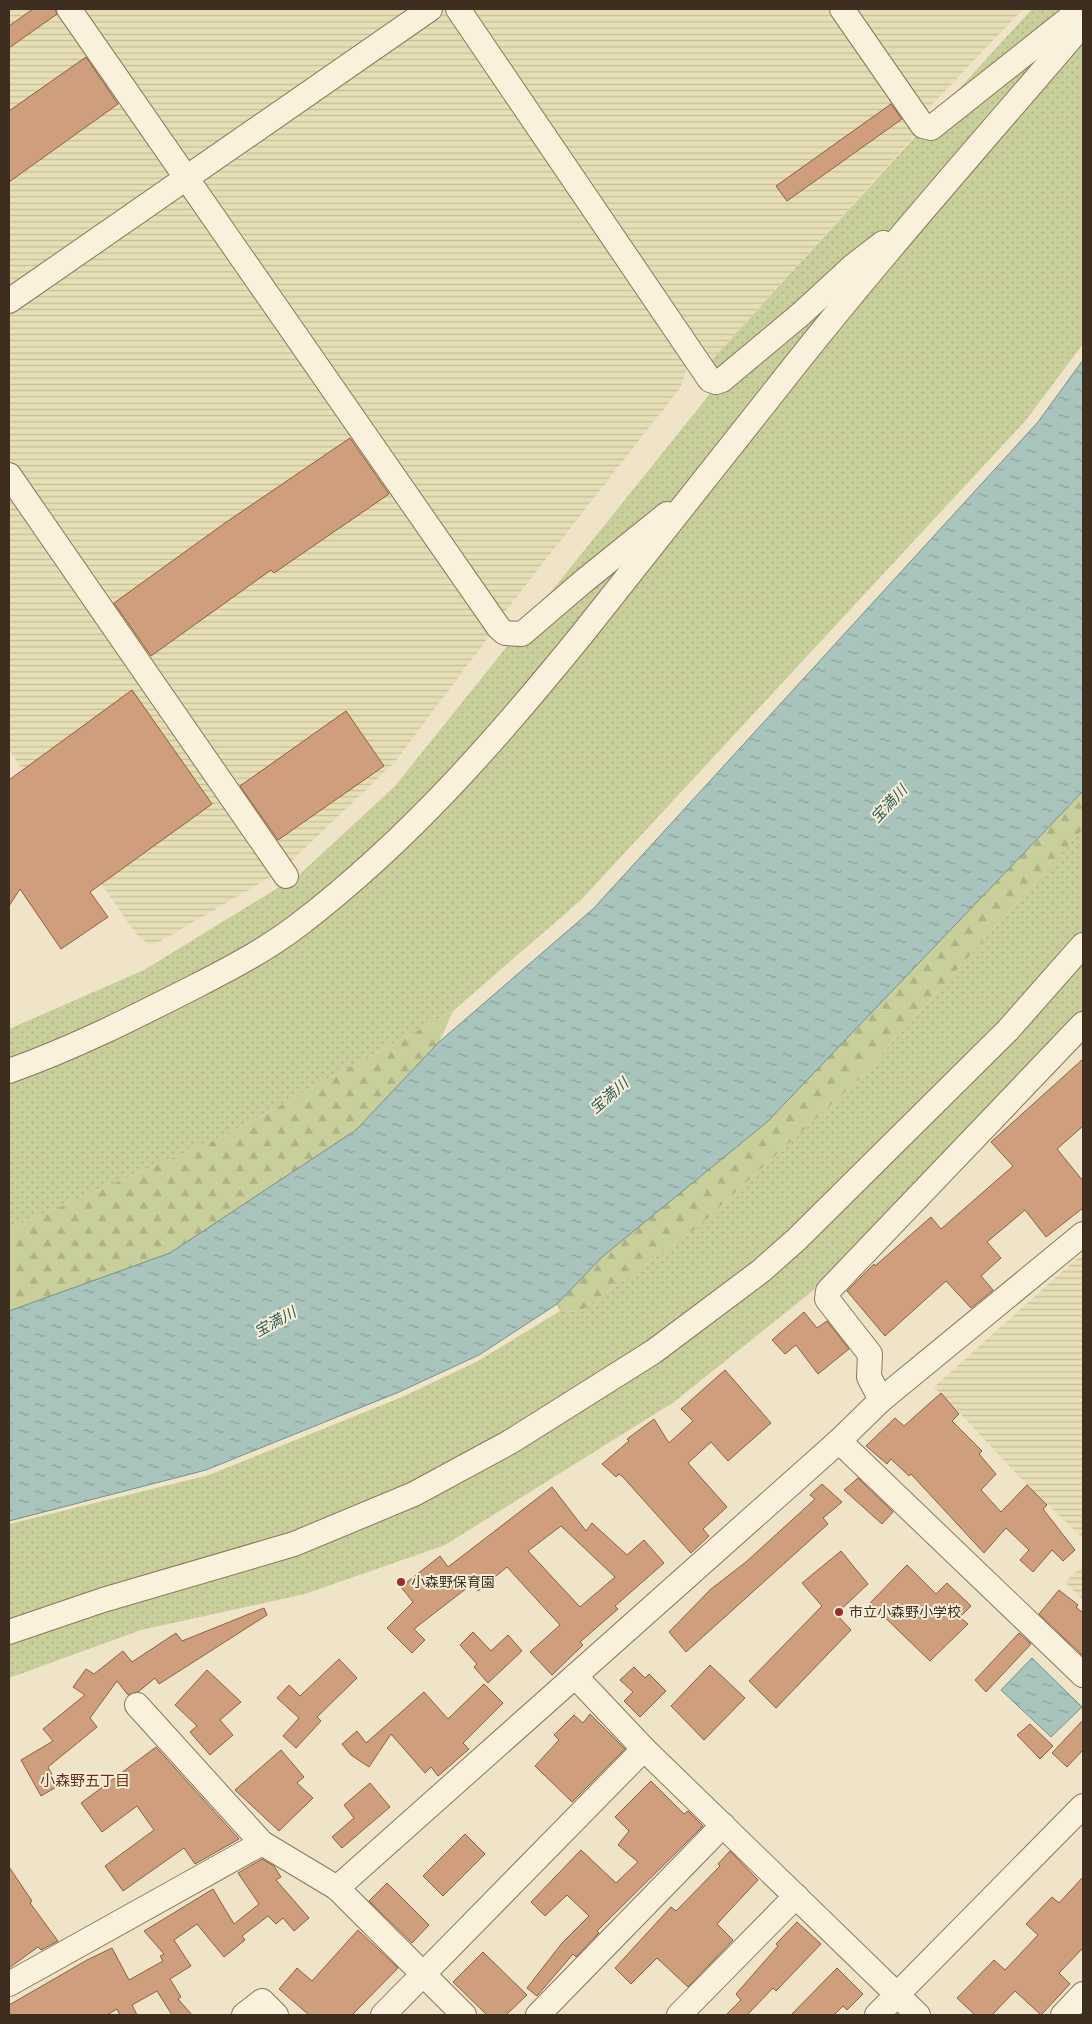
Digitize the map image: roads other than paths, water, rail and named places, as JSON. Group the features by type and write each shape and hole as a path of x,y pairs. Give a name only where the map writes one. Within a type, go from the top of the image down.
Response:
{"street":[{"path":"70,9 186,179 505,634 522,634 585,580 702,486"},
{"path":"9,301 430,9"},
{"path":"458,9 710,380 716,382 722,380 801,314 853,266 910,226"},
{"path":"842,9 924,126 931,128 1081,9"},
{"path":"9,1071 53,1055 153,1010 266,948 301,923 368,867 451,786 504,729 702,486 829,322 1083,24"},
{"path":"9,475 286,876"},
{"path":"9,1632 103,1600 285,1546 359,1518 453,1475 510,1442 631,1366 726,1298 796,1240 1008,1030 1083,945"},
{"path":"881,1400 869,1377 870,1354 827,1299 828,1291 1083,1024"},
{"path":"9,1058 53,1055"},
{"path":"336,1888 839,1441 881,1400 1083,1234"},
{"path":"839,1441 1083,1675"},
{"path":"574,1676 644,1749 918,2015"},
{"path":"137,1705 262,1842 336,1888 464,2015"},
{"path":"383,2015 644,1749"},
{"path":"877,2015 1083,1806"},
{"path":"538,2015 723,1826"},
{"path":"9,1984 262,1842"},
{"path":"680,2015 796,1896"},
{"path":"1063,2015 1083,1994"},
{"path":"244,2015 262,2001 276,2015"}],"water":[{"name":"宝満川","path":"1083,360 1083,791 767,1122 602,1257 557,1304 479,1355 399,1392 206,1470 9,1521 9,1311 170,1253 356,1130 439,1042 593,909 1038,422"},
{"path":"1032,1658 1082,1707 1051,1737 1001,1690"}],"place":[{"name":"小森野保育園","path":"401,1582"},
{"name":"市立小森野小学校","path":"839,1612"}],"district":[{"name":"小森野五丁目","path":"85,1781"}]}
